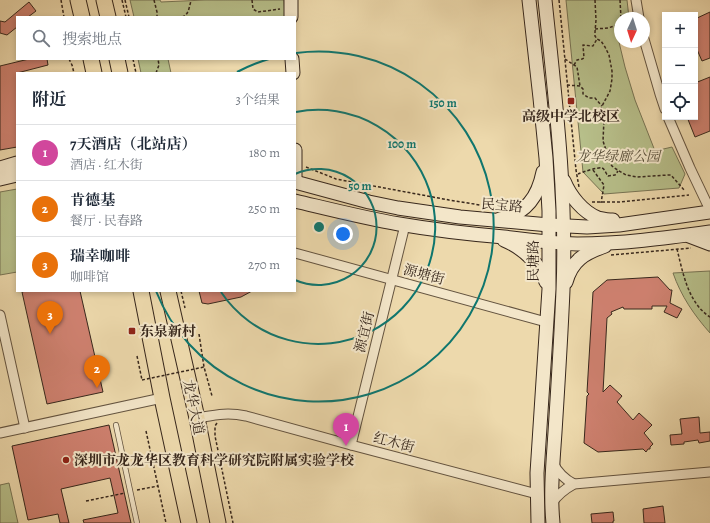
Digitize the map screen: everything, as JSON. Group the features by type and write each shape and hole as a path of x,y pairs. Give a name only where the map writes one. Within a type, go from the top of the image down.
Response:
{"main road":[{"path":"78,0 82,16"},
{"path":"104,0 108,16"},
{"name":"民塘路","path":"529,0 546,158 549,225 549,289 538,465 538,523"},
{"path":"546,0 562,174 564,226 563,289 553,463 553,523"},
{"path":"91,60 94,72"},
{"path":"117,60 120,72"},
{"path":"292,60 293,72"},
{"path":"494,220 510,216 525,208 538,190 546,158"},
{"path":"0,168 16,163"},
{"path":"562,174 570,194 588,212 604,220 633,223"},
{"path":"0,179 16,175"},
{"name":"民宝路","path":"296,182 369,202 398,208 460,217 549,225 587,227 633,223 710,211"},
{"path":"296,201 405,225 548,242 616,242 710,232"},
{"path":"687,235 710,244"},
{"path":"495,236 510,242 528,255 538,265 544,274 549,289"},
{"path":"563,289 571,268 579,259 616,242"},
{"name":"龙华大道","path":"141,292 189,523"},
{"name":"龙华大道","path":"168,292 197,418 218,523"}],"street":[{"path":"636,0 638,12"},
{"path":"647,48 662,100"},
{"path":"669,120 710,211"},
{"name":"源宜街","path":"351,445 405,225"},
{"name":"源塘街","path":"296,253 546,322"},
{"path":"0,315 25,428"},
{"path":"0,433 162,398"},
{"name":"红木街","path":"197,418 234,413 537,494"},
{"path":"553,463 557,471 562,476 574,484"},
{"path":"552,503 560,492 574,484 710,472"}],"lane":[{"path":"116,425 137,523"}],"path":[{"path":"61,0 64,16"},
{"path":"122,0 126,16"},
{"path":"125,0 129,16"},
{"path":"154,0 157,16"},
{"path":"252,0 253,9 258,12 289,8"},
{"path":"559,0 567,85 580,189"},
{"path":"595,0 595,32 597,39 601,41 607,51 611,62 612,71 610,91 601,111 604,119 603,141 606,156 612,166 626,175 637,177 670,175 685,192"},
{"path":"620,0 621,12"},
{"path":"185,16 188,14 191,1"},
{"path":"595,29 614,26"},
{"path":"574,65 577,60 584,58 583,46 593,46 597,39"},
{"path":"565,59 577,67 583,94 589,98 595,98 602,106"},
{"path":"70,60 74,72"},
{"path":"133,60 136,72"},
{"path":"156,72 159,65 158,60"},
{"path":"567,85 580,86"},
{"path":"304,166 336,179 480,205 496,207 506,206"},
{"path":"577,174 599,168 603,169 608,176 615,175 618,171"},
{"path":"593,170 604,185 601,203"},
{"path":"586,201 601,203 619,202 689,195"},
{"path":"607,255 695,248"},
{"path":"677,249 688,289 699,307 710,317"},
{"path":"181,292 185,308"},
{"path":"198,334 204,367 212,396"},
{"path":"137,356 142,380 204,367"},
{"path":"218,422 215,426 215,436 233,523"},
{"path":"146,431 166,523"},
{"path":"86,501 158,486"}],"green space":[{"path":"130,0 160,0 161,2 205,0 284,0 285,16 134,16"},
{"name":"龙华绿廊公园","path":"566,0 627,0 628,12 614,12 614,48 620,48 635,100 655,151 672,147 685,174 679,188 604,194 583,172"},
{"path":"138,60 168,60 171,72 141,72"},
{"path":"16,189 16,272 0,275 0,192"},
{"path":"710,271 710,333 688,305 673,273"},
{"path":"9,483 18,523 0,523 0,485"}],"building":[{"path":"29,2 36,11 29,16 16,16 16,28 7,35 0,33 0,21 5,22"},
{"path":"710,12 710,58 702,61 698,52 698,18"},
{"path":"25,60 47,60 48,65 16,72 16,147 0,150 0,66"},
{"path":"710,77 710,131 695,137 688,120 698,120 698,82"},
{"path":"658,277 670,290 672,290 670,303 682,309 677,318 664,312 667,306 652,306 652,309 624,309 623,307 611,312 612,314 607,318 603,392 610,385 622,396 617,402 633,420 639,413 652,425 644,433 653,444 646,452 643,449 598,452 584,443 587,396 589,394 587,392 593,292 607,280"},
{"path":"22,292 80,292 103,392 47,404"},
{"path":"199,292 250,292 241,297 208,304 202,303"},
{"path":"699,417 700,433 710,432 710,441 699,443 698,440 684,442 684,444 671,445 670,435 682,434 680,419"},
{"path":"109,425 131,523 84,523 83,520 118,513 110,478 61,489 69,523 60,523 58,514 28,520 12,446"},
{"path":"663,506 665,523 644,523 643,509"},
{"path":"613,512 613,523 592,523 591,514"}],"place":[{"name":"高级中学北校区","path":"571,101"},
{"name":"东泉新村","path":"132,331"},
{"name":"瑞幸咖啡","path":"50,334"},
{"name":"肯德基","path":"97,388"},
{"name":"7天酒店（北站店）","path":"346,446"},
{"name":"深圳市龙龙华区教育科学研究院附属实验学校","path":"66,460"}]}
